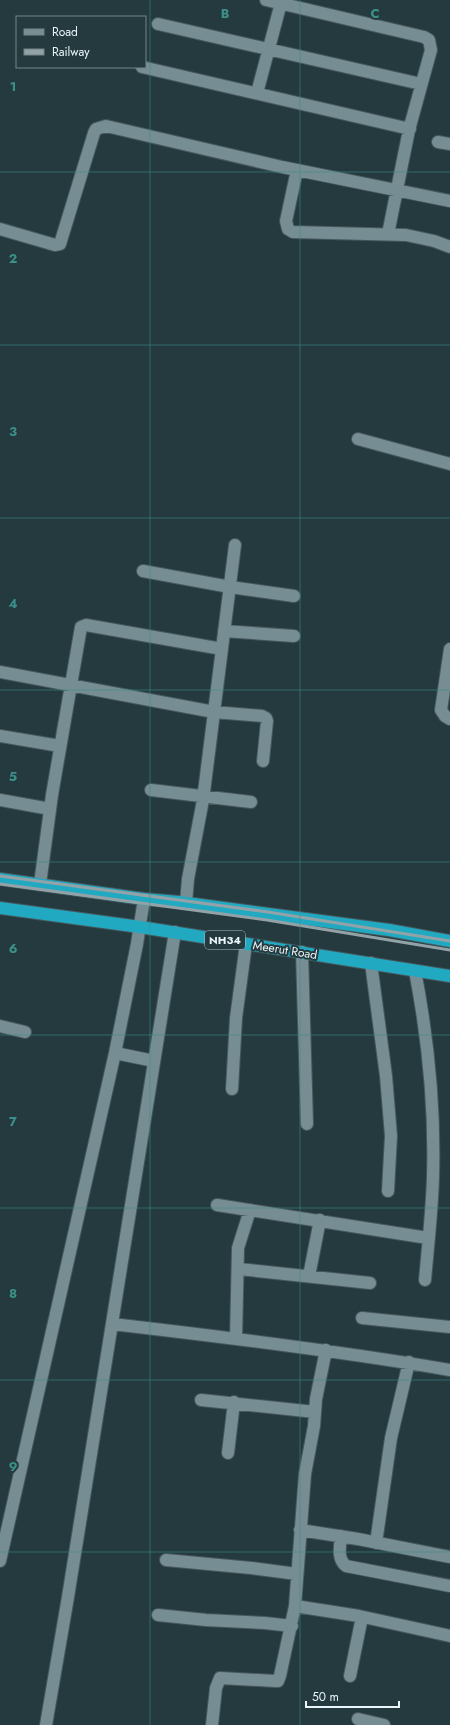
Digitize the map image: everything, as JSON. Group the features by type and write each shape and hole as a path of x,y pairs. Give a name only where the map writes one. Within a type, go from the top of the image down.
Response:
{"highway":[{"path":"0,879 381,929 450,941"},
{"name":"Meerut Road","path":"0,908 176,932 246,944 371,962 450,976"}],"street":[{"path":"266,0 424,36 429,40 431,50 410,129 388,234"},
{"path":"257,93 281,4"},
{"path":"158,24 422,84"},
{"path":"146,68 410,129"},
{"path":"0,229 55,245 60,244 94,134 100,127 106,126 297,170 450,201"},
{"path":"297,170 286,221 288,229 293,232 388,234 420,237 450,247"},
{"path":"358,439 450,464"},
{"path":"186,903 188,879 203,796 235,545"},
{"path":"143,571 230,587 294,596"},
{"path":"40,884 60,746 81,627 86,625 222,649"},
{"path":"224,631 294,636"},
{"path":"450,654 442,710 445,716 450,719"},
{"path":"0,672 214,712 262,716 266,718 267,721 263,761"},
{"path":"0,736 60,746"},
{"path":"151,790 251,802"},
{"path":"0,800 50,809"},
{"path":"0,1561 115,1053 140,927 144,899"},
{"path":"46,1725 176,932"},
{"path":"232,1089 236,1018 246,944"},
{"path":"302,952 307,1124"},
{"path":"371,962 386,1076 391,1129 388,1191"},
{"path":"415,971 424,1020 433,1127 433,1178 425,1280"},
{"path":"0,1026 25,1032"},
{"path":"115,1053 154,1061"},
{"path":"217,1205 428,1238"},
{"path":"236,1339 239,1269 238,1248 250,1210"},
{"path":"309,1276 320,1220"},
{"path":"239,1269 370,1283"},
{"path":"362,1318 450,1327"},
{"path":"112,1324 326,1350 409,1362 450,1370"},
{"path":"212,1725 218,1680 222,1678 278,1681 283,1665 295,1606 305,1474 314,1426 316,1399 326,1350"},
{"path":"376,1543 391,1438 409,1362"},
{"path":"201,1400 234,1402 315,1412"},
{"path":"228,1453 234,1402"},
{"path":"300,1530 450,1555"},
{"path":"341,1536 340,1556 341,1561 346,1566 450,1586"},
{"path":"166,1560 297,1574"},
{"path":"295,1606 362,1617 450,1636"},
{"path":"158,1615 292,1626"},
{"path":"350,1676 362,1617"},
{"path":"358,1719 384,1725"}],"railway":[{"path":"0,876 268,912 450,941"},
{"path":"0,884 267,920 450,950"}]}
